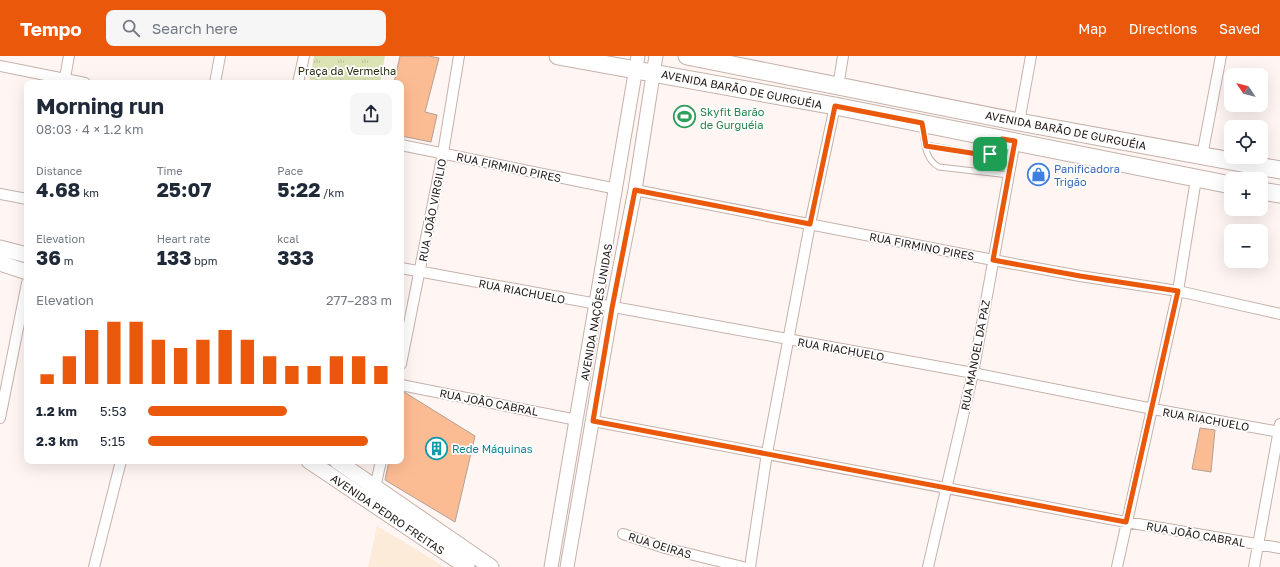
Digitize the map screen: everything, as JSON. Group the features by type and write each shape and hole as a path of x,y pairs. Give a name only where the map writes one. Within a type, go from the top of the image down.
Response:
{"main road":[{"name":"AVENIDA BARÃO DE GURGUÉIA","path":"558,56 654,64 835,106 1224,184"},
{"name":"AVENIDA BARÃO DE GURGUÉIA","path":"687,56 1018,122 1280,170"},
{"path":"1268,192 1280,194"},
{"path":"0,248 24,254"},
{"path":"0,262 24,271"},
{"name":"AVENIDA PEDRO FREITAS","path":"313,464 467,567"},
{"name":"AVENIDA PEDRO FREITAS","path":"341,464 491,567"}],"street":[{"path":"64,80 69,56"},
{"path":"216,80 220,56"},
{"path":"299,80 304,56"},
{"name":"RUA JOÃO VIRGILIO","path":"404,349 443,153 459,56"},
{"path":"838,87 843,56"},
{"path":"1018,122 1031,56"},
{"path":"1202,156 1221,56"},
{"name":"AVENIDA NAÇÕES UNIDAS","path":"551,567 617,189 637,63"},
{"name":"AVENIDA NAÇÕES UNIDAS","path":"567,567 612,308 635,190 654,64"},
{"path":"0,66 60,80"},
{"path":"750,567 767,453 810,224 835,106"},
{"name":"RUA MANOEL DA PAZ","path":"928,567 973,373 1009,175 1009,140"},
{"name":"RUA FIRMINO PIRES","path":"404,146 617,189"},
{"path":"1117,567 1178,291 1196,179"},
{"name":"RUA FIRMINO PIRES","path":"635,190 993,260 1080,276 1178,291 1280,314"},
{"path":"0,194 24,198"},
{"name":"RUA RIACHUELO","path":"404,269 973,373 1153,409 1280,429"},
{"path":"0,418 3,381 24,295"},
{"name":"RUA JOÃO CABRAL","path":"404,386 577,420"},
{"name":"RUA JOÃO CABRAL","path":"593,421 1126,522 1280,548"},
{"path":"1254,567 1280,429"},
{"path":"94,567 120,464"},
{"path":"370,503 380,464"},
{"name":"RUA OEIRAS","path":"623,534 665,548 743,567"}],"lane":[{"path":"922,123 929,159 939,166 1009,175"},
{"path":"926,146 984,155 990,154 1009,140"},
{"path":"987,172 990,154"}],"shaded area":[{"path":"377,526 434,560 443,567 368,567"}],"green space":[{"name":"Praça da Vermelha","path":"314,56 385,56 381,80 310,80"}],"building":[{"path":"400,56 429,56 439,58 425,112 437,115 431,142 404,137 404,80 395,80"},
{"name":"Rede Máquinas","path":"404,392 475,436 455,522 385,480 388,464 404,464"},
{"path":"1200,428 1215,430 1211,472 1192,469"}],"place":[{"name":"Skyfit Barão de Gurguéia","path":"685,117"},
{"name":"Panificadora Trigão","path":"1038,174"},
{"name":"Rede Máquinas","path":"437,448"}],"route":[{"path":"835,106 922,123 926,146 984,155 990,154 1002,139 1015,141 993,260 1080,276 1178,291 1153,409 1126,522 593,421 612,308 635,190 810,224 835,106"}]}
